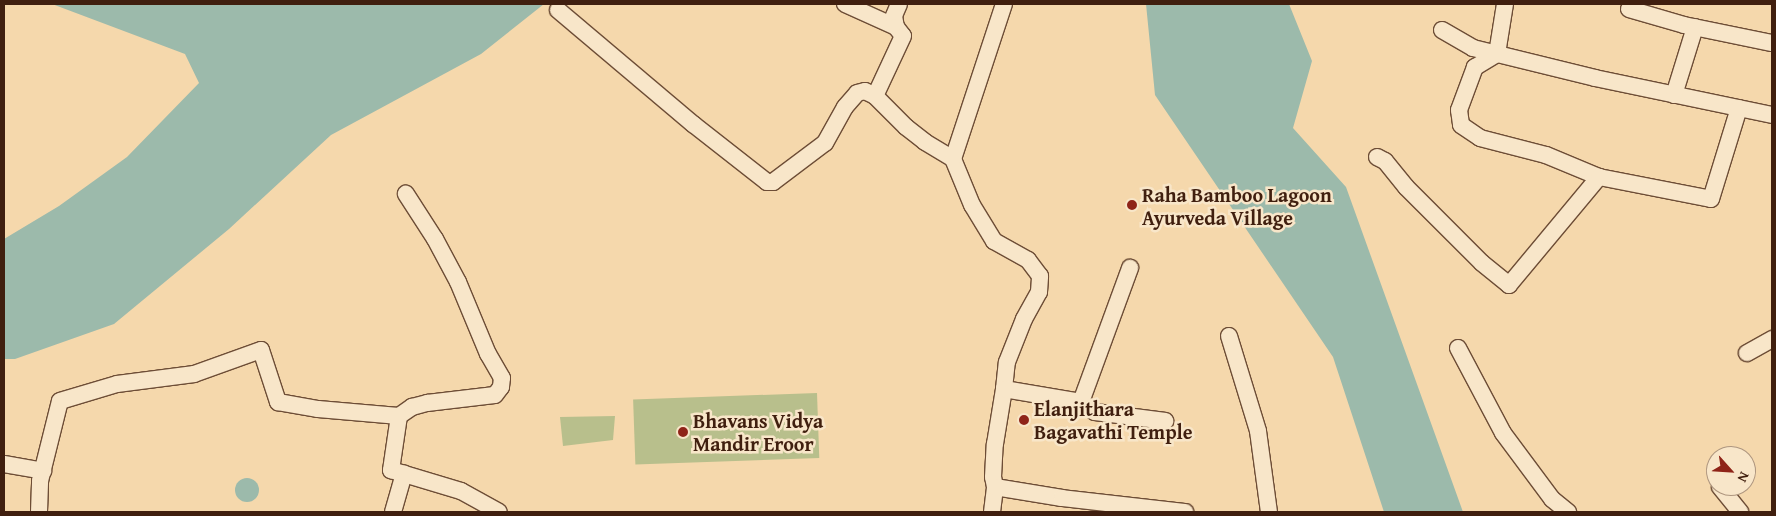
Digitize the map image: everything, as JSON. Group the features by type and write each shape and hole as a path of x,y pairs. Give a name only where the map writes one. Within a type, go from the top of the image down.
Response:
{"street":[{"path":"845,4 896,27"},
{"path":"875,96 903,36 896,27 894,16 899,4"},
{"path":"953,159 1004,4"},
{"path":"1505,4 1496,54 1475,67 1459,110 1461,125 1480,138 1546,155 1599,177 1711,199 1739,108"},
{"path":"1629,9 1695,27 1772,43"},
{"path":"558,10 693,124 767,182 774,182 824,143 845,107 857,93 865,91 875,96 912,132 953,159 972,205 994,241 1028,260 1040,276 1039,292 1024,319 1007,362 995,444 993,477 995,487 992,512"},
{"path":"1674,94 1695,27"},
{"path":"1442,30 1473,48 1496,54 1772,115"},
{"path":"1377,157 1385,161 1406,187 1482,262 1509,285 1599,177"},
{"path":"39,512 43,472 60,401 117,384 194,374 261,350 278,402 318,409 399,416 412,407 426,403 495,395 501,387 502,378 488,354 458,282 435,239 406,194"},
{"path":"1081,402 1130,268"},
{"path":"1229,336 1258,431 1269,512"},
{"path":"1747,353 1772,339"},
{"path":"1458,348 1503,433 1552,499 1568,512"},
{"path":"1004,389 1081,402 1095,412 1164,421"},
{"path":"399,416 391,470 460,491 499,512"},
{"path":"4,464 43,472"},
{"path":"393,512 404,474"},
{"path":"995,487 1062,498 1185,512"},
{"path":"1727,496 1740,512"}],"green space":[{"path":"817,393 819,458 635,464 633,399"},
{"path":"615,416 613,440 563,446 560,417"}],"shaded area":[{"path":"52,4 544,4 481,54 331,135 229,229 114,324 15,359 4,359 4,239 59,206 127,157 199,83 185,54"},
{"path":"1146,4 1289,4 1312,61 1293,128 1346,187 1463,512 1384,512 1333,357 1155,95"},
{"path":"247,478 255,482 259,490 255,498 247,502 239,498 235,490 239,482"}],"place":[{"name":"Raha Bamboo Lagoon Ayurveda Village","path":"1132,205"},
{"name":"Elanjithara Bagavathi Temple","path":"1024,420"},
{"name":"Bhavans Vidya Mandir Eroor","path":"683,432"}]}
